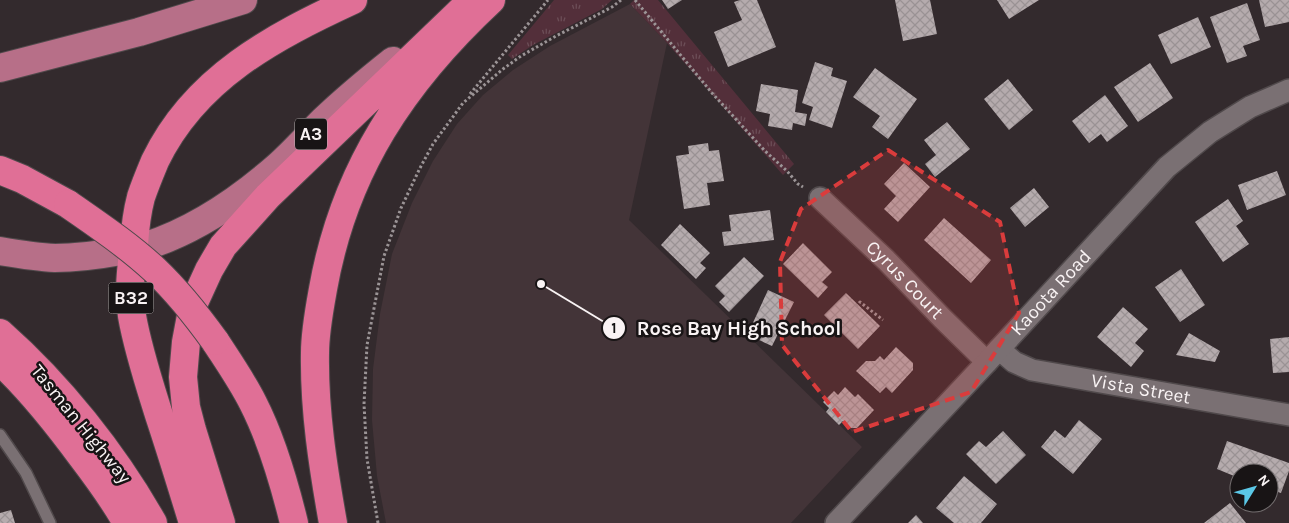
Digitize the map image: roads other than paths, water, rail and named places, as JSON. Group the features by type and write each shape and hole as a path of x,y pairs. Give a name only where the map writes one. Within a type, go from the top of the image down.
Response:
{"highway":[{"name":"B32","path":"194,523 148,378 132,315 130,284 136,224 142,195 152,169 178,122 211,86 235,65 290,30 353,0"},
{"name":"A3","path":"221,523 186,407 183,377 186,342 193,306 214,262 223,246 268,196 478,2"},
{"path":"333,523 320,441 315,352 317,323 326,272 337,227 352,186 369,152 401,100 451,39 478,2"},
{"path":"0,170 22,179 68,204 125,245 155,270 182,298 215,341 254,404 278,466 294,523"},
{"name":"Tasman Highway","path":"0,333 19,349 80,418 119,469 153,523"},
{"name":"Tasman Highway","path":"0,361 63,432 97,477 127,523"}],"main road":[{"path":"0,68 139,32 243,0"},
{"name":"A3","path":"0,251 56,258 86,256 134,248 164,240 184,231 207,219 244,194 278,166 324,120 379,72 478,2"}],"street":[{"name":"Kaoota Road","path":"836,523 1167,167 1210,132 1250,107 1289,90"},
{"name":"Cyrus Court","path":"820,198 886,260 942,318 993,356"},
{"name":"Vista Street","path":"993,356 1032,370 1289,415"}],"lane":[{"path":"0,435 26,474 50,523"}],"place":[{"name":"Rose Bay High School","path":"541,284"}]}
